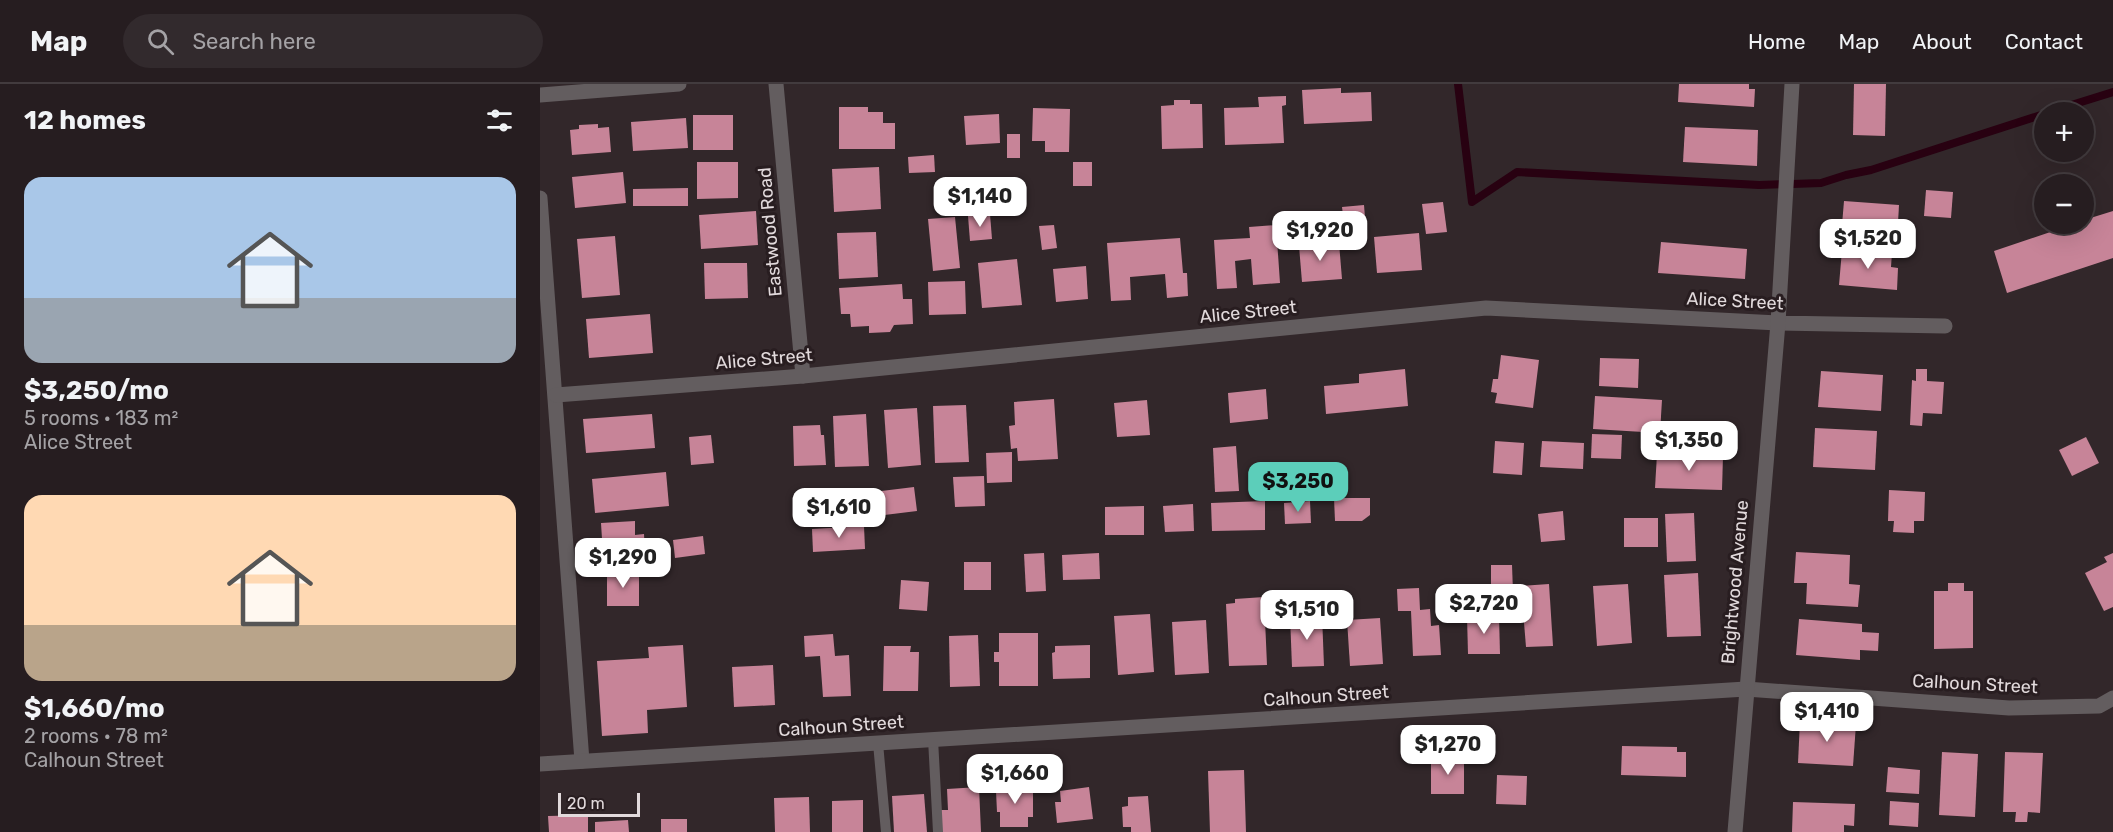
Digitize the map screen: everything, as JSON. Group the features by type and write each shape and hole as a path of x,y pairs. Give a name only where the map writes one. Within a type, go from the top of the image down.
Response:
{"street":[{"path":"540,95 679,84"},
{"name":"Eastwood Road","path":"776,84 803,376"},
{"name":"Brightwood Avenue","path":"1735,832 1778,323 1792,84"},
{"path":"540,198 582,761"},
{"name":"Alice Street","path":"556,395 803,376 1486,308 1778,323 1945,326"},
{"name":"Calhoun Street","path":"540,764 1746,689 2009,708 2099,706 2113,699"}],"lane":[{"path":"933,739 938,832"},
{"path":"878,743 886,832"}],"building":[{"path":"1679,84 1749,84 1749,89 1755,89 1754,107 1678,102"},
{"path":"1854,84 1886,84 1885,136 1853,135"},
{"path":"1341,88 1341,93 1371,92 1372,121 1304,124 1302,90"},
{"path":"1286,96 1286,105 1282,106 1284,143 1225,145 1224,108 1259,107 1258,97"},
{"path":"1174,100 1190,100 1190,104 1202,104 1203,148 1162,149 1161,106 1174,105"},
{"path":"839,107 868,107 868,112 883,112 883,123 895,123 895,149 839,149"},
{"path":"1033,108 1070,109 1069,152 1045,152 1045,141 1032,141"},
{"path":"999,114 1000,143 966,145 964,116"},
{"path":"693,115 733,115 733,150 693,150"},
{"path":"686,118 688,148 633,151 631,122"},
{"path":"598,124 598,128 609,127 611,152 572,155 570,130 579,129 579,125"},
{"path":"1685,127 1758,130 1757,166 1683,162"},
{"path":"1007,134 1020,134 1020,158 1007,158"},
{"path":"934,155 935,172 909,173 908,157"},
{"path":"697,162 738,162 738,198 697,199"},
{"path":"1073,162 1092,162 1092,186 1073,186"},
{"path":"879,167 881,209 834,212 832,169"},
{"path":"623,172 626,203 575,208 572,177"},
{"path":"688,188 688,206 633,206 633,189"},
{"path":"1926,190 1953,192 1951,218 1924,216"},
{"path":"1844,201 1899,205 1897,241 1841,237"},
{"path":"1443,202 1447,232 1426,234 1422,204"},
{"path":"1364,205 1366,230 1345,232 1342,207"},
{"path":"756,211 758,245 701,249 699,215"},
{"path":"2113,211 2113,258 2007,293 1994,251 2044,234 2094,234 2094,217"},
{"path":"990,214 992,239 970,241 968,216"},
{"path":"955,217 960,268 933,271 928,219"},
{"path":"1054,225 1057,248 1042,250 1039,226"},
{"path":"1276,225 1280,283 1253,285 1251,259 1235,261 1237,288 1217,289 1214,240 1250,238 1249,227"},
{"path":"876,232 878,277 839,279 837,233"},
{"path":"1419,233 1422,270 1377,273 1374,237"},
{"path":"615,236 620,295 582,298 577,239"},
{"path":"1180,238 1183,273 1187,273 1188,296 1167,298 1165,274 1130,277 1131,300 1111,301 1107,243"},
{"path":"1661,242 1747,249 1745,279 1658,273"},
{"path":"1339,243 1342,279 1302,282 1299,246"},
{"path":"1842,250 1892,253 1891,267 1898,268 1897,290 1839,285"},
{"path":"1017,259 1022,305 982,308 978,263"},
{"path":"704,263 747,263 748,298 705,299"},
{"path":"1086,266 1088,299 1056,302 1053,269"},
{"path":"965,281 966,314 929,315 928,282"},
{"path":"902,284 903,299 912,299 913,324 894,325 890,332 869,333 869,326 851,327 850,314 841,314 839,288"},
{"path":"650,314 653,353 589,358 586,319"},
{"path":"1501,355 1539,360 1533,408 1495,403 1497,393 1491,392 1493,379 1498,379"},
{"path":"1600,358 1639,359 1638,388 1599,386"},
{"path":"1405,369 1408,406 1326,414 1324,386 1359,383 1359,374"},
{"path":"1916,369 1927,369 1927,381 1944,382 1942,414 1923,413 1922,426 1910,425 1912,380 1916,381"},
{"path":"1821,371 1883,375 1881,411 1818,407"},
{"path":"1266,389 1268,419 1230,423 1228,393"},
{"path":"1595,396 1662,400 1660,433 1593,429"},
{"path":"1054,399 1058,459 1018,461 1017,448 1011,449 1009,426 1015,425 1014,402"},
{"path":"1147,400 1150,435 1117,437 1114,403"},
{"path":"966,405 969,462 935,463 933,406"},
{"path":"917,408 921,465 888,468 884,410"},
{"path":"652,414 655,448 586,453 583,419"},
{"path":"866,414 869,466 835,467 833,416"},
{"path":"820,425 821,435 824,435 826,465 794,466 793,426"},
{"path":"1815,428 1877,431 1875,470 1813,467"},
{"path":"1592,434 1622,435 1621,459 1591,458"},
{"path":"711,435 714,463 691,465 689,437"},
{"path":"2086,437 2099,463 2072,476 2059,450"},
{"path":"1495,441 1524,443 1522,475 1493,473"},
{"path":"1542,441 1584,443 1583,469 1540,467"},
{"path":"1236,446 1239,491 1215,492 1213,448"},
{"path":"1012,452 1012,482 987,483 986,453"},
{"path":"1657,454 1723,456 1722,490 1655,488"},
{"path":"666,472 669,506 595,513 592,479"},
{"path":"984,476 985,506 955,507 953,477"},
{"path":"914,487 917,511 860,518 857,494"},
{"path":"1889,490 1925,492 1924,521 1914,521 1914,533 1893,532 1894,521 1888,521"},
{"path":"1334,498 1370,498 1370,515 1362,521 1335,521"},
{"path":"1265,501 1265,530 1212,531 1211,503"},
{"path":"1310,501 1311,523 1285,524 1284,503"},
{"path":"1193,504 1194,531 1165,532 1163,506"},
{"path":"1144,506 1144,535 1105,535 1105,507"},
{"path":"1563,511 1565,540 1541,542 1538,514"},
{"path":"1694,513 1696,561 1667,562 1665,514"},
{"path":"1624,518 1658,518 1658,547 1624,547"},
{"path":"635,521 635,535 644,534 645,553 603,555 601,523"},
{"path":"864,526 865,549 813,552 812,529"},
{"path":"703,536 705,554 675,558 673,540"},
{"path":"1796,552 1850,555 1849,584 1860,585 1858,607 1806,604 1807,583 1794,583"},
{"path":"1044,553 1046,591 1026,592 1024,554"},
{"path":"1099,553 1100,579 1063,580 1062,555"},
{"path":"2113,553 2113,607 2104,611 2085,573 2107,562 2104,557"},
{"path":"964,562 991,562 991,590 964,590"},
{"path":"1491,565 1512,565 1513,592 1491,592"},
{"path":"607,572 639,572 639,606 607,606"},
{"path":"1698,573 1701,636 1667,637 1664,575"},
{"path":"901,580 929,582 927,611 899,609"},
{"path":"1948,583 1964,583 1964,591 1973,591 1973,648 1934,649 1934,591 1948,591"},
{"path":"1549,584 1553,646 1526,647 1521,586"},
{"path":"1628,584 1632,643 1597,646 1593,586"},
{"path":"1419,588 1420,610 1430,609 1431,626 1439,625 1441,655 1413,656 1411,611 1398,611 1397,589"},
{"path":"1264,597 1267,665 1229,666 1226,604 1235,603 1235,599"},
{"path":"1150,614 1154,672 1118,675 1114,616"},
{"path":"1322,615 1324,666 1292,667 1290,616"},
{"path":"1467,616 1499,616 1500,654 1468,654"},
{"path":"1380,618 1383,664 1350,666 1347,620"},
{"path":"1799,619 1862,624 1862,632 1879,633 1878,651 1860,650 1860,660 1796,655"},
{"path":"1206,620 1209,673 1175,675 1172,622"},
{"path":"999,633 1038,633 1038,686 999,686 999,662 994,662 994,652 999,652"},
{"path":"833,634 835,656 849,655 851,696 823,697 820,656 805,657 804,636"},
{"path":"978,635 980,686 950,687 949,636"},
{"path":"683,645 687,707 647,710 648,733 602,736 597,661 649,658 648,647"},
{"path":"1090,645 1090,678 1053,679 1052,653 1055,652 1055,646"},
{"path":"884,646 911,646 910,652 919,652 918,691 883,691"},
{"path":"773,665 775,705 734,707 732,667"},
{"path":"1800,721 1856,724 1853,766 1798,763"},
{"path":"1622,746 1677,747 1677,752 1686,752 1686,777 1621,775"},
{"path":"1942,752 1978,754 1975,817 1939,815"},
{"path":"2005,752 2043,753 2040,813 2028,812 2027,822 2015,822 2016,812 2003,812"},
{"path":"1431,759 1464,759 1464,794 1431,794"},
{"path":"1888,767 1920,770 1919,794 1886,792"},
{"path":"1244,770 1246,832 1210,832 1208,771"},
{"path":"1497,775 1527,776 1526,805 1496,804"},
{"path":"1000,785 1033,785 1033,817 1028,817 1028,827 1000,827 996,791 1000,791"},
{"path":"979,787 981,832 941,832 940,810 948,810 947,789"},
{"path":"1089,787 1093,819 1057,823 1055,802 1061,802 1060,791"},
{"path":"924,794 927,832 894,832 892,796"},
{"path":"1148,796 1151,832 1131,832 1131,827 1123,827 1122,807 1128,806 1128,797"},
{"path":"809,797 810,832 775,832 774,798"},
{"path":"863,800 863,832 832,832 832,801"},
{"path":"1890,801 1919,803 1918,827 1889,825"},
{"path":"1793,802 1855,804 1854,826 1844,825 1844,832 1792,832"},
{"path":"588,815 588,832 549,832 548,816"},
{"path":"661,819 687,819 687,832 661,832"},
{"path":"628,820 629,832 595,832 595,822"}],"waterway":[{"path":"1458,84 1472,202 1517,172 1759,185 1821,183 1871,170 2034,117"},
{"path":"2081,102 2113,92"}]}
